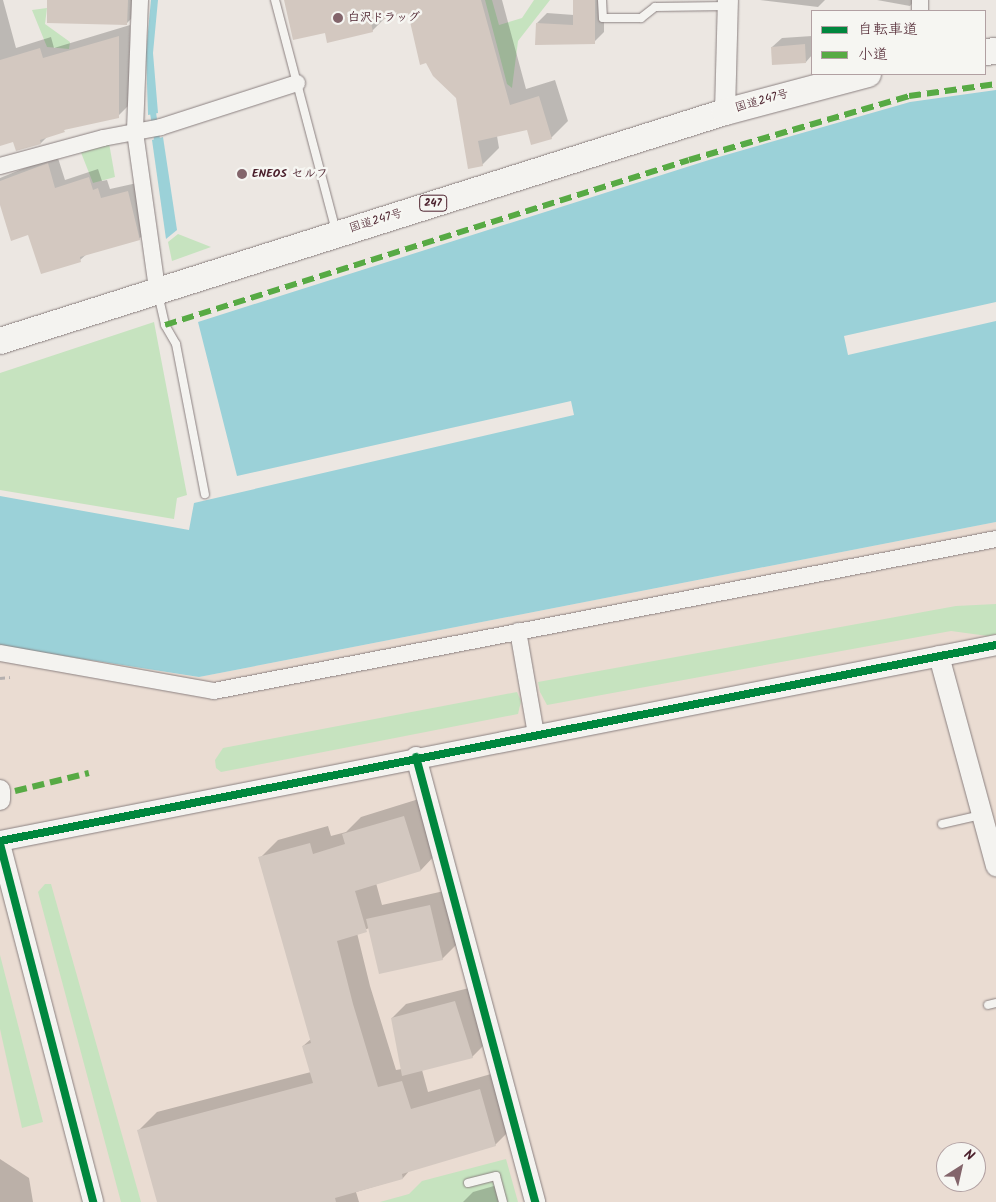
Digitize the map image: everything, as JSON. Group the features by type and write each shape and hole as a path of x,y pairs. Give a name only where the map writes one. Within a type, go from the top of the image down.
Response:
{"highway":[{"name":"国道247号","path":"0,341 336,233 724,112 864,75"}],"street":[{"path":"140,0 138,131 157,290"},
{"path":"724,112 728,3"},
{"path":"0,166 159,127 297,83"},
{"path":"0,653 214,691 996,539"},
{"path":"518,631 536,734"},
{"path":"93,1202 0,842 416,757 996,645"},
{"path":"939,656 996,866"},
{"path":"416,757 535,1202"},
{"path":"0,790 0,800"}],"lane":[{"path":"275,0 336,233"},
{"path":"602,0 603,18 641,18 655,7 728,3"},
{"path":"157,290 165,325 176,344 205,494"},
{"path":"942,824 982,814"},
{"path":"988,1005 996,1003"},
{"path":"468,1183 496,1176 503,1202"}],"path":[{"path":"0,678 10,677"}],"shaded area":[{"path":"996,522 996,1202 0,1202 0,646 199,677"}],"green space":[{"path":"485,0 492,0 499,25 522,18 534,0 550,0 518,41 512,88 507,84"},
{"path":"47,8 45,24 70,42 69,49 47,47 32,10"},
{"path":"109,143 115,177 93,183 80,150"},
{"path":"178,234 211,247 172,261 168,242"},
{"path":"154,322 187,495 177,498 174,519 0,490 0,373"},
{"path":"996,604 996,634 988,636 951,631 547,705 540,692 538,682 956,606"},
{"path":"517,692 521,701 518,714 221,772 216,768 215,760 223,748"},
{"path":"45,884 51,884 141,1202 121,1202 38,892"},
{"path":"0,955 43,1122 22,1128 0,1029"},
{"path":"506,1159 518,1202 380,1202 409,1194 422,1181"}],"water":[{"path":"151,0 158,0 153,53 158,113 148,115 146,52"},
{"path":"996,90 996,302 844,336 848,355 996,321 996,522 199,677 0,646 0,496 189,530 194,503 574,415 571,401 237,476 198,322 712,159 910,102"},
{"path":"163,137 177,230 166,239 152,140"}],"building":[{"path":"47,0 128,0 127,25 47,23"},
{"path":"284,0 481,0 510,105 539,96 552,139 531,145 527,130 478,141 483,166 468,169 456,98 433,76 426,63 420,65 408,13 371,22 373,32 327,43 325,33 293,40"},
{"path":"573,0 595,0 595,44 535,45 536,23 573,25"},
{"path":"119,36 119,118 64,130 65,132 40,140 41,144 16,151 13,142 0,146 0,60 40,48 43,58"},
{"path":"805,44 806,63 772,65 771,47"},
{"path":"48,163 55,188 89,177 93,190 98,188 101,198 128,191 140,240 80,257 81,262 41,274 28,235 11,241 0,205 0,181"},
{"path":"404,816 421,871 355,891 367,932 337,941 353,1004 378,1087 402,1081 411,1109 480,1089 496,1146 402,1174 403,1179 335,1198 336,1202 157,1202 137,1130 313,1083 302,1046 311,1043 258,857 310,843 313,854 345,844 342,834"},
{"path":"430,905 443,960 379,974 366,919"},
{"path":"455,1001 473,1058 402,1076 391,1018"}],"waterway":[{"path":"152,106 158,146"}],"marked path":[{"path":"165,325 689,160 909,96 996,84"},
{"path":"15,791 89,773"}],"cycle path":[{"path":"0,841 996,645"},
{"path":"416,757 535,1202"},
{"path":"0,844 93,1202"}],"place":[{"name":"白沢ドラッグ","path":"338,18"},
{"name":"ENEOS セルフ","path":"242,174"}]}
